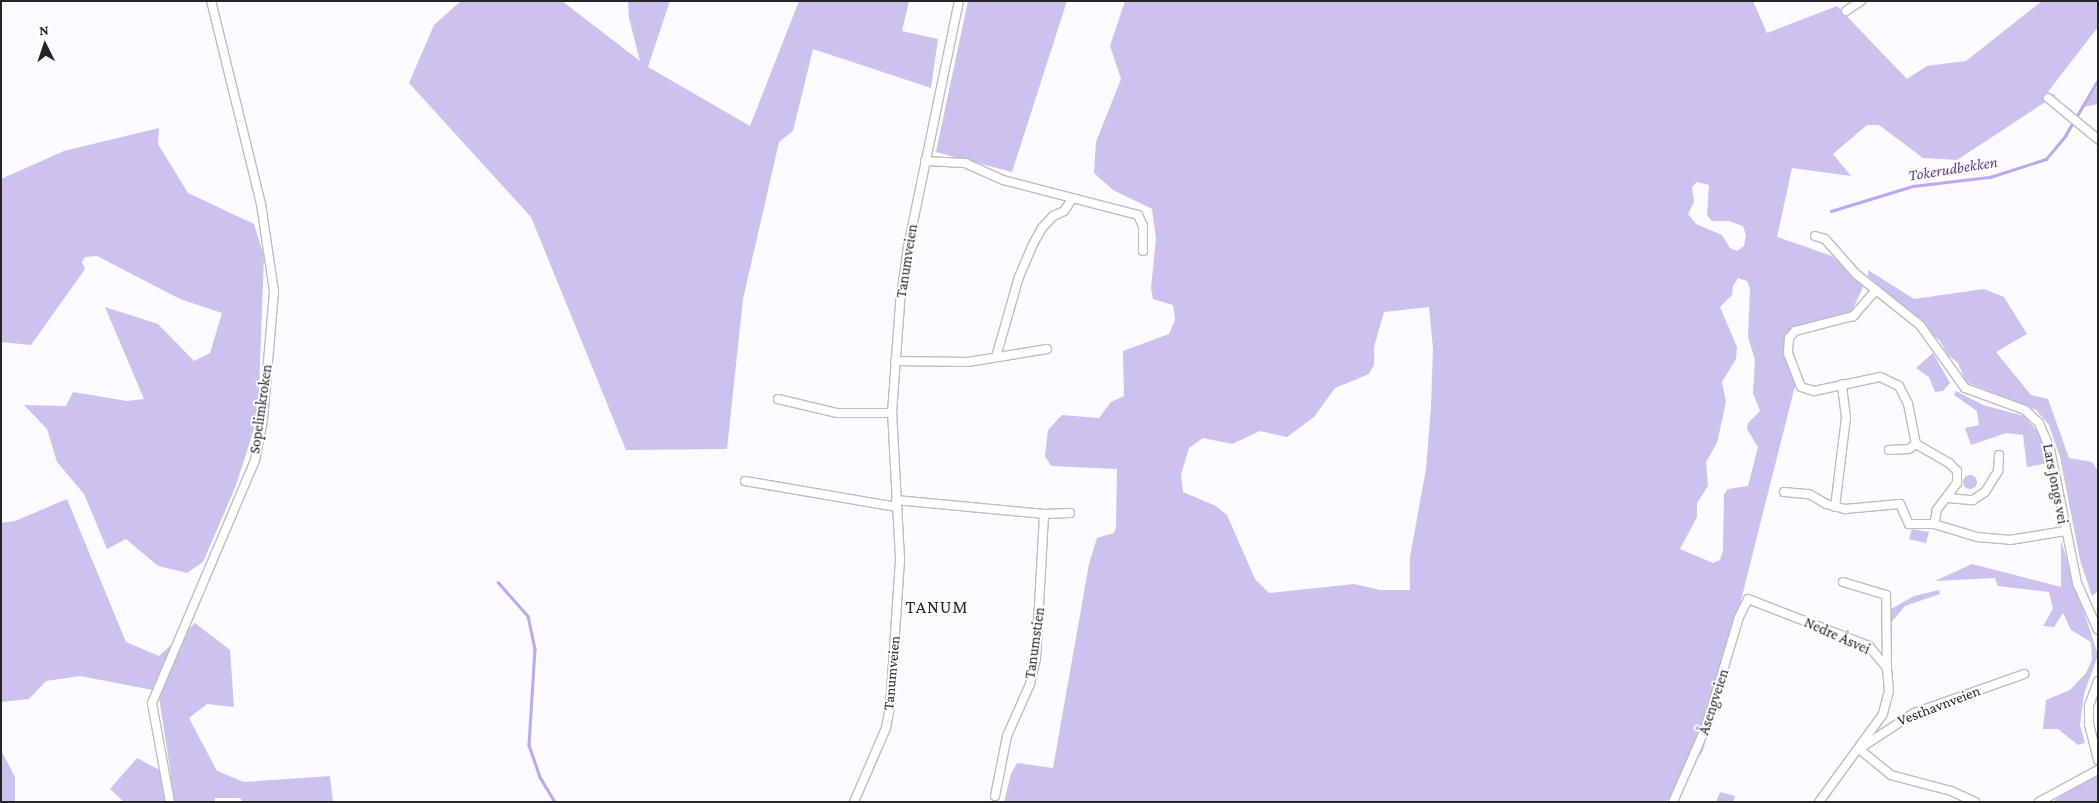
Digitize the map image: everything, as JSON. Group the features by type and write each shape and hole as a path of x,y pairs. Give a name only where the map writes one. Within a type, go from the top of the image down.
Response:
{"street":[{"name":"Sopelimkroken","path":"170,802 152,703 255,460 263,420 274,291 261,204 211,1"},
{"name":"Tanumveien","path":"854,802 886,728 890,707 900,559 892,412 895,360 905,266 959,1"},
{"path":"1846,11 1861,1"},
{"path":"2048,98 2098,139"},
{"path":"926,161 965,163 1003,180 1072,200 1138,215 1143,226 1143,251"},
{"path":"996,357 1019,277 1032,246 1042,228 1053,216 1064,211 1072,200"},
{"name":"Lars Jongs vei","path":"1815,236 1825,239 1843,261 1926,332 1965,388 2026,410 2039,423 2050,449 2077,583 2098,630"},
{"path":"1876,290 1853,316 1801,329 1789,338 1788,353 1801,387 1814,391 1870,377 1892,380 1906,396 1916,444 1954,466 1957,483 1948,498 1937,510 1934,524"},
{"path":"895,360 968,362 1047,349"},
{"path":"1835,507 1846,418 1842,384"},
{"path":"778,399 837,412 892,412"},
{"path":"1890,450 1909,449 1916,444"},
{"path":"1948,498 1973,500 1985,492 1998,471 2000,456"},
{"path":"745,481 896,503 1044,514 1070,513"},
{"path":"1784,492 1809,494 1835,507 1845,509 1900,504 1909,524 1934,524 1977,537 2010,540 2065,531"},
{"name":"Tanumstien","path":"995,796 1007,736 1030,684 1036,659 1044,514"},
{"path":"1819,802 1883,714 1889,691 1886,595 1843,582"},
{"name":"Nedre Åsvei","path":"1748,599 1869,646 1887,668"},
{"name":"Åsengveien","path":"1674,802 1706,727 1739,617 1748,599"},
{"name":"Vesthavnveien","path":"1859,748 1914,713 2024,674"},
{"path":"2098,681 2089,706 2089,724 2098,760"},
{"path":"1859,748 1892,775 1951,791 1975,802"},
{"path":"2039,802 2098,770"}],"shaded area":[{"path":"461,1 562,1 640,61 629,18 628,1 670,1 648,67 750,126 799,1 909,1 902,31 938,39 931,88 813,49 793,131 779,142 743,299 727,449 626,450 531,217 409,83 434,25"},
{"path":"968,1 1067,1 1012,172 936,152"},
{"path":"1125,1 1753,1 1767,33 1837,6 1907,79 1927,66 1966,61 2042,1 2098,1 2098,27 2047,93 2056,95 1957,160 1923,158 1879,125 1867,125 1833,154 1851,176 1792,168 1777,237 1832,256 1864,285 1849,317 1792,332 1795,386 1703,751 1666,802 1004,802 1011,774 1017,763 1053,768 1089,564 1097,538 1114,533 1116,527 1117,469 1051,466 1045,456 1048,430 1062,415 1099,418 1111,402 1124,396 1123,351 1169,334 1175,320 1173,305 1153,299 1151,288 1156,239 1152,209 1113,190 1094,173 1096,142 1121,79 1110,46","holes":["1697,182 1709,185 1707,215 1712,221 1729,221 1743,226 1746,235 1744,246 1737,251 1730,248 1722,235 1696,224 1688,214 1694,202 1692,187","1738,278 1747,281 1750,288 1748,337 1755,360 1753,393 1760,411 1748,423 1747,429 1758,447 1748,486 1728,489 1724,494 1723,551 1720,560 1713,563 1680,549 1697,517 1697,503 1708,486 1706,462 1717,443 1726,402 1722,382 1736,359 1737,347 1720,307 1732,295 1733,286","1429,307 1433,349 1426,469 1410,557 1410,590 1380,590 1354,584 1269,593 1255,579 1227,515 1216,506 1183,492 1181,475 1189,448 1203,438 1232,444 1260,431 1287,437 1314,417 1335,388 1369,374 1374,365 1374,347 1384,312"]},
{"path":"2098,85 2098,104 2084,107"},
{"path":"159,128 158,144 188,193 254,224 264,256 258,417 235,488 203,562 187,573 158,566 126,539 107,549 84,494 57,462 47,429 24,405 66,406 73,392 127,401 144,399 105,307 158,324 194,361 210,353 222,313 180,299 97,256 85,257 82,262 85,269 31,345 1,342 1,179 64,151"},
{"path":"1868,270 1914,299 1984,289 2004,297 2027,334 1996,352 2031,395 2048,399 2069,458 2092,462 2098,471 2098,591 2092,596 2080,560 2060,457 2049,425 2036,410 1966,382 1958,363 1948,355 1940,341 1868,276"},
{"path":"1933,353 1950,383 1943,391 1935,392 1929,377 1916,368"},
{"path":"1956,391 1983,405 2024,416 2044,439 2049,463 2027,467 2023,435 2006,433 1971,445 1965,428 1979,425 1977,411 1954,395"},
{"path":"1970,475 1975,477 1977,482 1975,487 1970,489 1965,487 1963,482 1965,477"},
{"path":"67,499 126,642 159,656 195,623 230,650 234,707 207,704 189,718 217,771 244,782 330,776 333,802 243,802 240,798 215,798 215,802 124,802 110,789 137,758 171,776 158,691 80,676 46,681 29,699 1,702 1,523 15,521"},
{"path":"1912,529 1929,532 1926,543 1909,539"},
{"path":"2061,541 2098,655 2084,694 2080,725 2085,743 2078,745 2058,729 2043,729 2046,700 2070,690 2086,673 2092,660 2091,642 2071,630 2063,613 2054,627 2043,626 2053,609 2049,592 1998,586 1995,578 1935,581 1972,564 2061,587"},
{"path":"1939,590 1940,594 1905,606 1890,624 1891,609 1914,596"},
{"path":"1,750 15,777 15,802 1,802"},
{"path":"2098,775 2098,802 2053,802 2069,789"},
{"path":"1720,792 1735,796 1733,802 1716,802"}],"waterway":[{"name":"Tokerudbekken","path":"1831,211 1913,186 1990,177 2046,159 2065,136 2098,80"},
{"path":"498,582 528,616 535,649 529,745 540,777 555,802"}],"district":[{"name":"TANUM","path":"937,607"}]}
